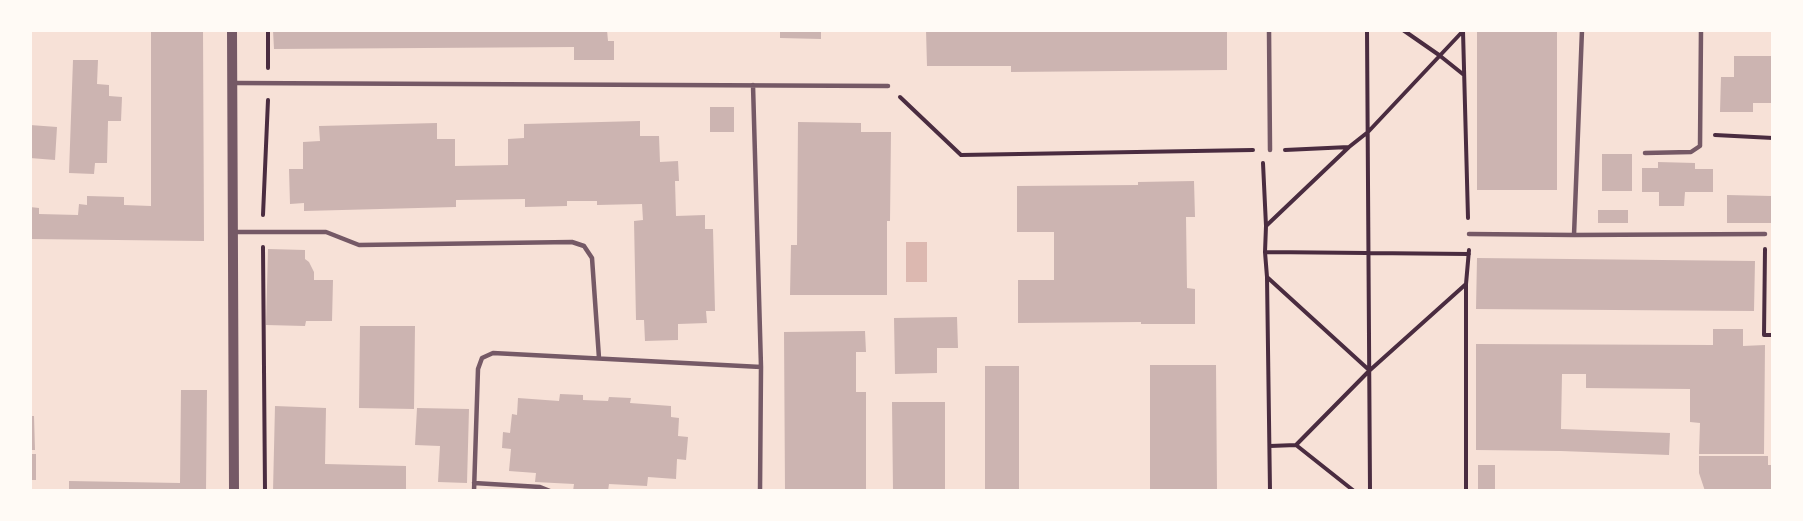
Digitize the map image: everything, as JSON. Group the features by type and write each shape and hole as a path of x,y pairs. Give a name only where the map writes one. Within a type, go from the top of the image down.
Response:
{"street":[{"path":"232,30 234,491"}],"lane":[{"path":"1269,30 1270,150"},
{"path":"1574,235 1582,30"},
{"path":"1645,153 1690,152 1700,146 1701,30"},
{"path":"232,83 888,86"},
{"path":"753,85 761,367 760,491"},
{"path":"233,232 326,232 359,244 573,242 584,246 591,258 598,358"},
{"path":"1469,234 1765,234"},
{"path":"474,491 478,369 482,358 493,353 761,367"},
{"path":"474,483 540,487 550,491"}],"path":[{"path":"265,491 262,232 269,83 268,30"},
{"path":"1367,30 1370,491"},
{"path":"1403,30 1464,75"},
{"path":"1266,226 1349,147 1368,132 1463,30"},
{"path":"1463,30 1469,234 1466,284 1466,491"},
{"path":"888,86 961,155 1349,147"},
{"path":"1700,135 1773,138"},
{"path":"1263,150 1270,491"},
{"path":"1765,234 1764,335 1773,334"},
{"path":"1265,252 1469,254"},
{"path":"1267,277 1369,371"},
{"path":"1296,445 1369,371 1466,284"},
{"path":"1270,446 1296,445 1354,491"}],"shaded area":[{"path":"906,242 927,242 927,282 906,282"}],"building":[{"path":"151,30 203,30 204,241 30,239 30,207 39,208 39,214 78,215 79,204 87,205 87,196 124,197 124,205 151,206"},
{"path":"273,30 607,30 608,41 614,41 614,60 574,60 574,47 274,49"},
{"path":"780,30 821,30 821,39 780,38"},
{"path":"926,30 1227,30 1227,70 1011,72 1011,66 927,66"},
{"path":"1477,30 1557,30 1557,190 1477,190"},
{"path":"1734,56 1773,56 1773,103 1753,103 1753,112 1720,112 1721,77 1734,77"},
{"path":"73,60 98,60 97,84 109,85 109,96 122,97 121,121 108,121 107,163 95,163 94,174 69,173"},
{"path":"710,107 734,107 734,132 710,132"},
{"path":"640,121 640,136 659,136 660,162 678,161 679,181 675,181 676,216 705,215 705,229 713,229 715,311 706,311 707,323 678,324 678,340 645,341 644,320 636,320 634,221 643,220 642,204 597,205 597,201 567,201 567,206 525,207 525,199 456,200 456,207 304,211 304,203 290,204 289,169 303,169 303,142 320,141 319,126 437,123 437,139 455,139 455,166 508,165 508,139 524,138 524,124"},
{"path":"798,122 861,123 861,132 891,132 890,221 887,221 887,295 790,295 791,245 797,245"},
{"path":"30,125 57,127 55,160 30,158"},
{"path":"1602,154 1632,154 1632,191 1602,191"},
{"path":"1658,162 1695,163 1695,169 1713,169 1713,192 1685,192 1684,206 1659,206 1659,192 1642,192 1642,168 1658,168"},
{"path":"1194,181 1195,217 1186,217 1187,288 1195,289 1195,324 1018,323 1018,280 1054,280 1054,232 1017,232 1017,186 1138,185 1138,182"},
{"path":"1727,195 1772,196 1771,223 1727,223"},
{"path":"1598,210 1628,210 1628,223 1598,223"},
{"path":"268,249 305,250 305,259 314,272 314,280 333,280 332,321 306,321 305,326 266,325"},
{"path":"1477,258 1755,261 1754,311 1476,309"},
{"path":"957,317 958,348 937,348 937,373 895,374 894,318"},
{"path":"360,326 415,326 414,409 359,408"},
{"path":"1713,329 1743,329 1743,346 1765,345 1764,454 1699,454 1700,423 1690,422 1690,389 1586,388 1586,374 1562,374 1561,429 1670,433 1669,455 1476,450 1476,344 1713,345"},
{"path":"865,331 866,352 856,352 856,392 866,392 866,491 785,491 784,332"},
{"path":"1150,365 1216,365 1217,491 1150,491"},
{"path":"985,366 1019,366 1019,491 985,491"},
{"path":"181,390 207,390 206,491 69,491 69,481 180,483"},
{"path":"560,394 583,395 583,400 608,401 609,397 631,398 630,403 671,406 671,417 679,418 678,436 688,437 686,460 677,459 676,479 648,477 647,486 609,484 608,491 573,491 574,484 535,482 536,473 509,471 511,449 502,448 503,432 510,433 512,414 517,415 518,398 559,401"},
{"path":"892,402 945,402 945,491 893,491"},
{"path":"275,406 326,408 325,464 406,466 406,491 273,491"},
{"path":"417,408 469,409 467,483 438,482 440,446 415,445"},
{"path":"30,416 34,416 35,450 30,450"},
{"path":"30,454 36,454 36,480 30,480"},
{"path":"1699,456 1768,456 1768,465 1773,465 1773,491 1705,491 1699,473"},
{"path":"1478,465 1495,465 1495,491 1478,491"}]}
